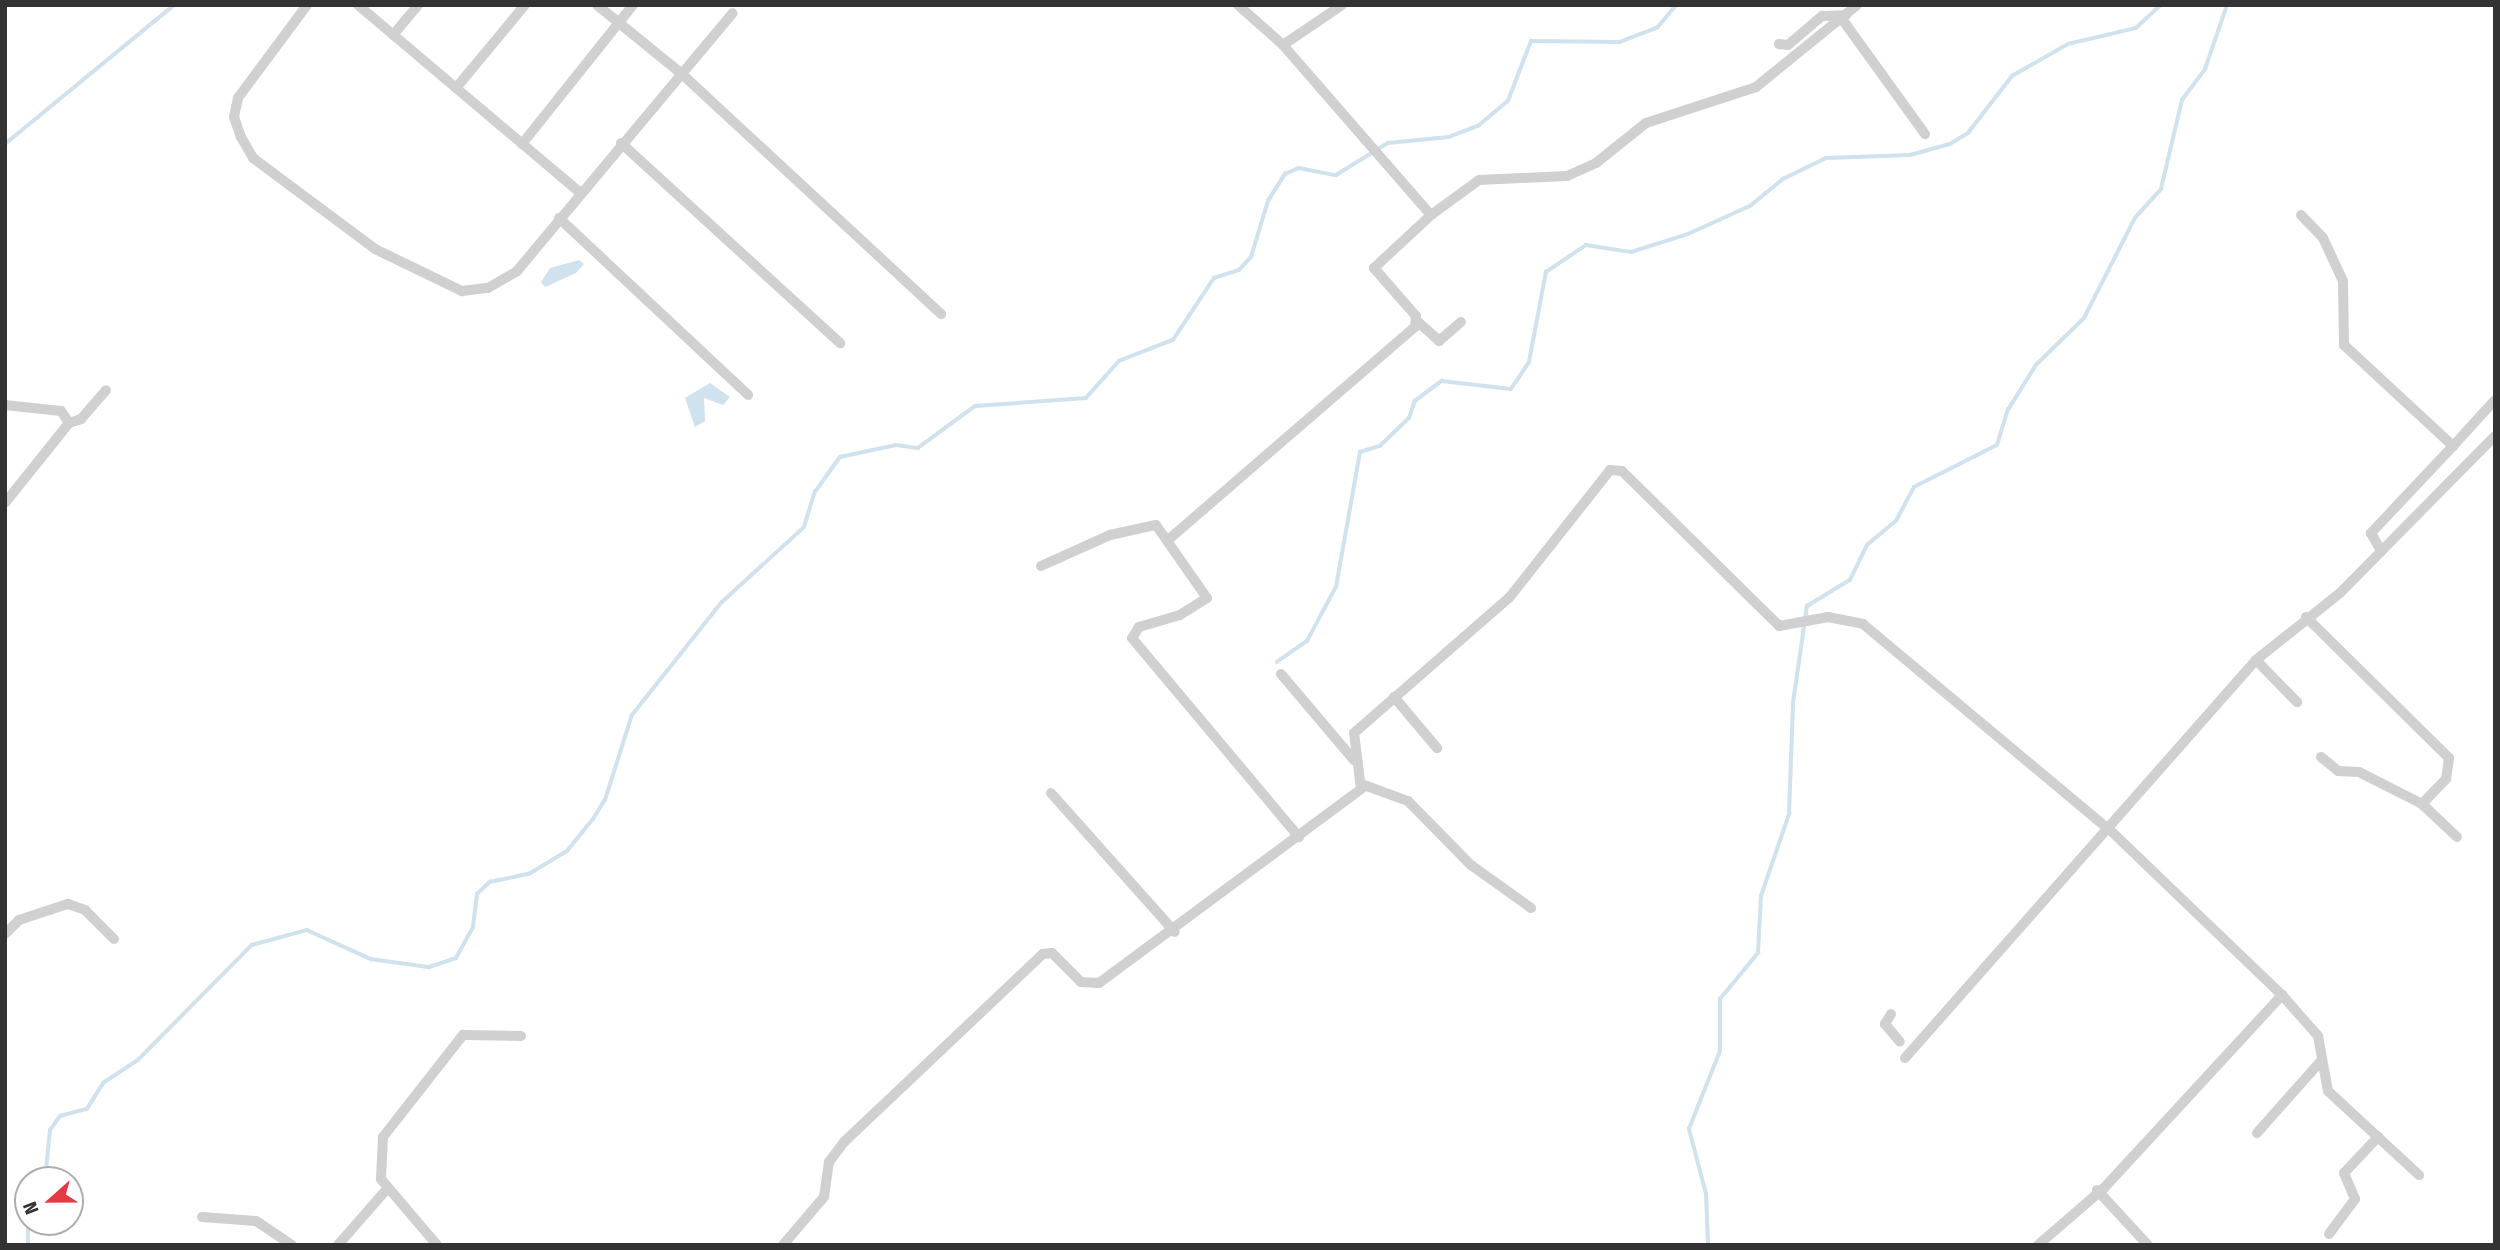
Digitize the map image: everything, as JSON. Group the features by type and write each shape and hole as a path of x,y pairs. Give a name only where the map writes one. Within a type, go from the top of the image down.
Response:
{"street":[{"path":"306,5 238,98 234,117 253,158 374,249 462,291 488,288 517,271 578,191 683,75 733,13"},
{"path":"358,5 578,191"},
{"path":"393,35 418,5"},
{"path":"456,88 525,5"},
{"path":"597,5 683,75 941,314"},
{"path":"522,144 633,5"},
{"path":"1238,5 1283,46 1431,215"},
{"path":"1283,46 1342,5"},
{"path":"1461,322 1439,341 1417,321 1374,268 1431,215 1479,180 1547,180 1583,170 1646,123 1756,87 1857,5"},
{"path":"1779,44 1788,45 1822,16 1844,17"},
{"path":"1844,17 1925,134"},
{"path":"621,144 840,343"},
{"path":"2301,215 2323,238 2343,281 2344,345 2453,446"},
{"path":"558,218 748,395"},
{"path":"1168,540 1417,321"},
{"path":"5,503 69,423 81,419 106,390"},
{"path":"2381,551 2371,533 2495,400"},
{"path":"5,405 61,411 69,423"},
{"path":"1891,1014 1885,1024 1904,1050 2110,831 2256,660 2381,551 2495,436"},
{"path":"1354,760 1354,733 1509,598 1610,470 1622,471 1779,625 1790,627 1810,620 1863,624 2110,831 2283,995 2318,1036 2329,1091 2419,1175"},
{"path":"1041,566 1146,522 1168,540 1208,598 1180,615 1139,627 1132,638 1299,837"},
{"path":"2306,617 2449,758 2446,779 2422,804"},
{"path":"2256,660 2297,702"},
{"path":"1281,674 1354,760 1364,785 1408,802 1471,865 1531,908"},
{"path":"1394,696 1437,748"},
{"path":"2321,757 2338,771 2359,772 2422,804 2457,837"},
{"path":"783,1245 824,1197 829,1162 844,1142 1043,954 1052,953 1090,986 1175,932 1364,785"},
{"path":"1051,793 1175,932"},
{"path":"5,934 19,920 68,904 85,910 114,939"},
{"path":"2038,1245 2097,1190 2283,995"},
{"path":"437,1245 387,1189 378,1166 383,1137 455,1042 475,1033 521,1036"},
{"path":"2257,1133 2321,1061"},
{"path":"2329,1234 2355,1199 2344,1173 2378,1137"},
{"path":"338,1245 387,1189"},
{"path":"2097,1190 2148,1245"},
{"path":"202,1217 256,1221 292,1245"}],"water":[{"path":"579,260 584,264 576,273 545,287 541,282 550,268"},
{"path":"710,383 730,397 723,405 704,398 705,421 695,427 685,398"}],"waterway":[{"path":"5,144 174,5"},
{"path":"46,1166 50,1130 60,1116 87,1109 103,1083 138,1060 252,945 307,930 371,959 429,967 456,958 473,927 477,894 490,882 529,874 567,851 593,819 605,800 632,715 722,602 804,527 815,492 840,457 896,445 918,448 975,406 1086,398 1119,361 1173,340 1214,278 1239,270 1251,257 1268,201 1285,174 1299,168 1336,175 1388,143 1449,137 1478,126 1508,101 1531,41 1620,42 1657,28 1676,5"},
{"path":"1277,662 1307,641 1336,587 1360,452 1380,446 1409,418 1415,401 1442,381 1511,389 1529,362 1546,272 1586,245 1631,252 1688,234 1750,206 1783,179 1826,158 1910,155 1950,144 1968,133 2012,76 2068,44 2136,28 2161,5"},
{"path":"1708,1245 1706,1194 1689,1129 1720,1051 1720,999 1758,953 1761,896 1789,814 1793,703 1807,606 1850,580 1867,545 1896,521 1914,487 1997,445 2008,410 2036,365 2084,318 2135,218 2161,189 2182,100 2205,69 2227,5"},
{"path":"28,1236 28,1245"}]}
